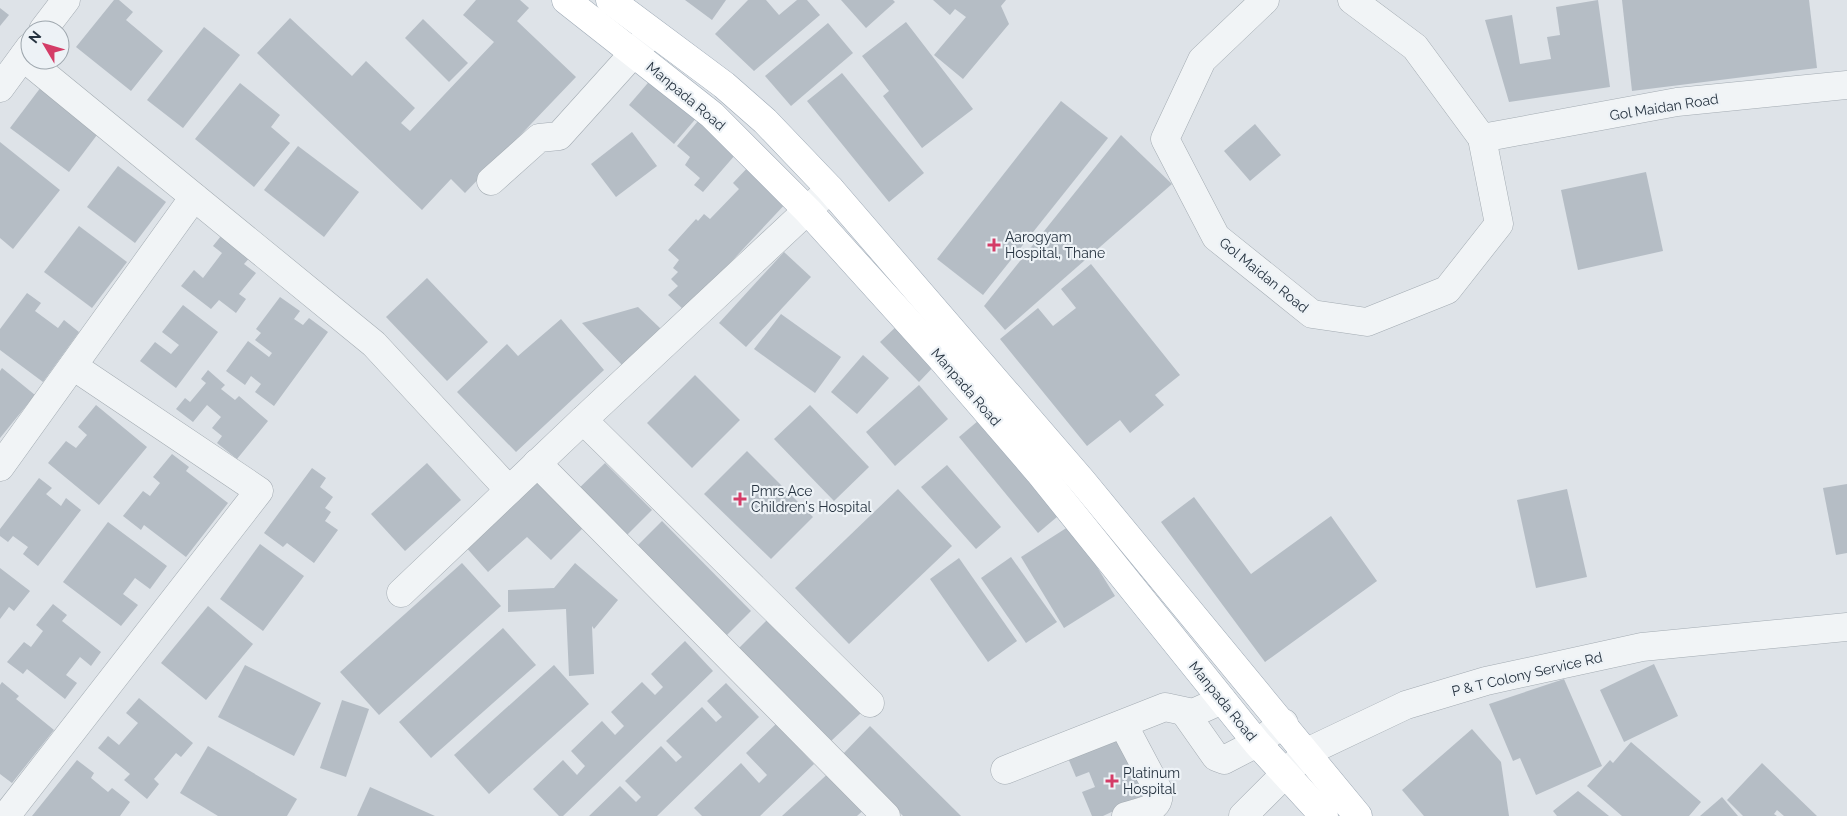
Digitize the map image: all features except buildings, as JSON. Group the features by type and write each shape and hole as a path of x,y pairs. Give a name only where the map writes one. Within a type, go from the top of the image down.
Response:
{"main road":[{"name":"Manpada Road","path":"566,0 712,115 950,348 1161,575 1284,723 1358,816"},
{"name":"Manpada Road","path":"610,0 724,85 765,121 830,189 950,348 1039,472 1257,743 1285,776 1324,816"},
{"path":"1136,594 1161,575"}],"street":[{"name":"Gol Maidan Road","path":"1265,0 1202,60 1165,139 1216,236 1312,314 1367,322 1447,290 1499,224 1482,138 1415,47 1352,0"},
{"path":"491,181 539,138 559,136 653,32"},
{"path":"0,88 20,60"},
{"path":"47,70 194,197 374,344 509,490"},
{"name":"Gol Maidan Road","path":"1482,138 1677,102 1847,85"},
{"path":"401,593 830,189"},
{"path":"0,468 194,197"},
{"path":"11,814 258,491 73,366"},
{"path":"583,420 870,703"},
{"path":"537,463 886,816"},
{"name":"P & T Colony Service Rd","path":"1243,816 1307,752 1406,705 1486,681 1642,647 1847,627"},
{"path":"1005,770 1165,707 1185,713 1193,713 1222,700"},
{"path":"1185,713 1220,760 1224,760 1257,743 1284,723"},
{"path":"1122,724 1158,790 1160,798 1157,804 1148,809 1126,816"}],"place":[{"name":"Aarogyam Hospital, Thane","path":"994,245"},
{"name":"Pmrs Ace Children's Hospital","path":"740,499"},
{"name":"Platinum Hospital","path":"1112,781"}]}
